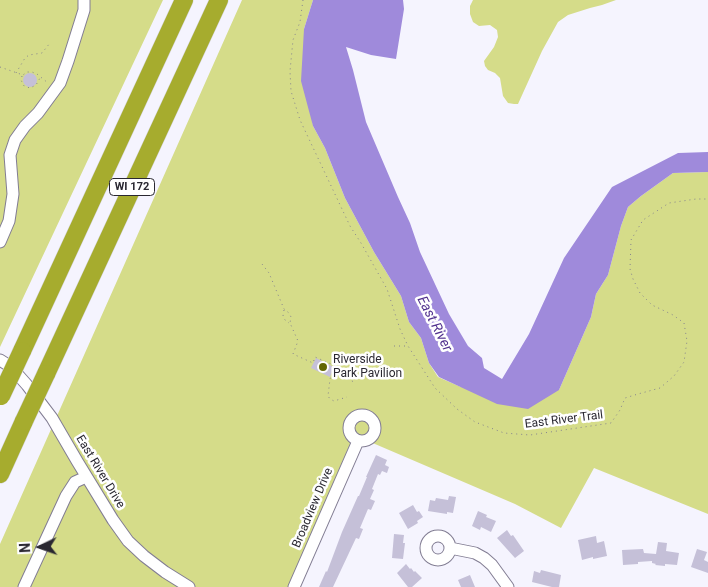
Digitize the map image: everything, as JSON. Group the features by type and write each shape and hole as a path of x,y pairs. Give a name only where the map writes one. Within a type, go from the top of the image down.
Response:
{"highway":[{"name":"WI 172","path":"1,398 184,0"},
{"name":"WI 172","path":"0,474 219,0"}],"street":[{"path":"0,242 9,221 13,194 10,154 15,140 60,83 84,10 84,0"},
{"name":"East River Drive","path":"0,360 11,367 28,385 128,541 165,572 189,587"},
{"name":"Broadview Drive","path":"294,587 358,441"},
{"path":"24,587 66,496 76,482 86,477"},
{"path":"450,548 475,553 484,558 492,565 508,587"}],"path":[{"name":"East River Trail","path":"303,0 300,22 293,40 290,72 291,91 300,120 350,226 386,289 400,330 408,346 435,388 475,422 504,433 530,435 611,423 620,410 625,398 660,388 674,376 684,362 687,341 684,323 673,315 652,305 640,293 630,268 631,240 643,220 669,203 696,198 708,199"},
{"path":"16,73 29,55 42,53 50,43"},
{"path":"0,67 22,75 32,72 56,90"},
{"path":"22,75 21,80 24,86 30,88 36,86 41,77"},
{"path":"262,264 269,273 284,309 291,317 290,323 298,341 293,354 312,363 315,357 336,366 330,379 328,396 334,401 347,397"},
{"path":"284,309 283,316 290,323"},
{"path":"394,346 408,346"},
{"path":"333,372 354,382"}],"green space":[{"path":"0,0 163,0 0,347"},
{"path":"242,0 313,0 304,29 313,126 325,148 345,198 374,252 401,296 409,322 421,338 429,363 438,377 461,387 559,390 591,317 596,294 608,275 628,207 673,173 708,172 708,514 594,468 561,528 515,504 354,435 288,587 0,587 0,544"},
{"path":"473,0 616,0 568,15 558,22 542,51 518,104 514,104 508,103 503,96 500,78 485,66 484,61 494,47 498,37 497,30 490,25 479,26 473,22 470,6"}],"water":[{"name":"East River","path":"313,0 403,0 404,9 396,59 371,55 346,47 366,122 410,223 420,252 449,314 468,346 482,358 484,368 502,379 529,334 564,258 612,187 678,153 708,152 708,172 673,173 628,207 608,275 596,294 591,317 559,390 528,409 497,404 439,377 429,363 421,338 409,322 401,296 374,252 345,198 325,148 313,126 301,81 304,29"}],"building":[{"path":"30,73 35,75 37,80 35,85 30,87 25,85 23,80 25,75"},
{"name":"Riverside Park Pavilion","path":"316,358 334,367 330,377 311,368"},
{"path":"376,455 387,460 385,465 389,467 387,473 382,471 380,475 378,474 370,499 375,501 371,510 368,509 360,528 363,529 359,539 356,538 333,587 319,587 327,572 342,532"},
{"path":"449,496 456,497 453,513 428,511 430,500 435,501 436,498 448,500"},
{"path":"413,505 423,517 417,521 418,523 408,529 399,513"},
{"path":"478,511 496,521 491,532 481,527 480,530 472,526"},
{"path":"507,530 511,536 513,535 524,551 515,558 497,538"},
{"path":"394,534 404,535 403,559 392,558"},
{"path":"596,536 597,543 604,541 607,556 582,560 578,540"},
{"path":"658,542 667,543 666,551 679,553 677,565 655,565 652,561 623,565 622,550 643,549 644,553 656,554"},
{"path":"697,549 707,552 704,560 708,562 708,573 691,567"},
{"path":"406,564 422,578 412,587 408,587 397,573"},
{"path":"541,570 561,575 559,587 532,582 534,571 540,573"},
{"path":"470,575 475,587 461,587 458,580"}],"place":[{"name":"Riverside Park Pavilion","path":"323,367"}]}
